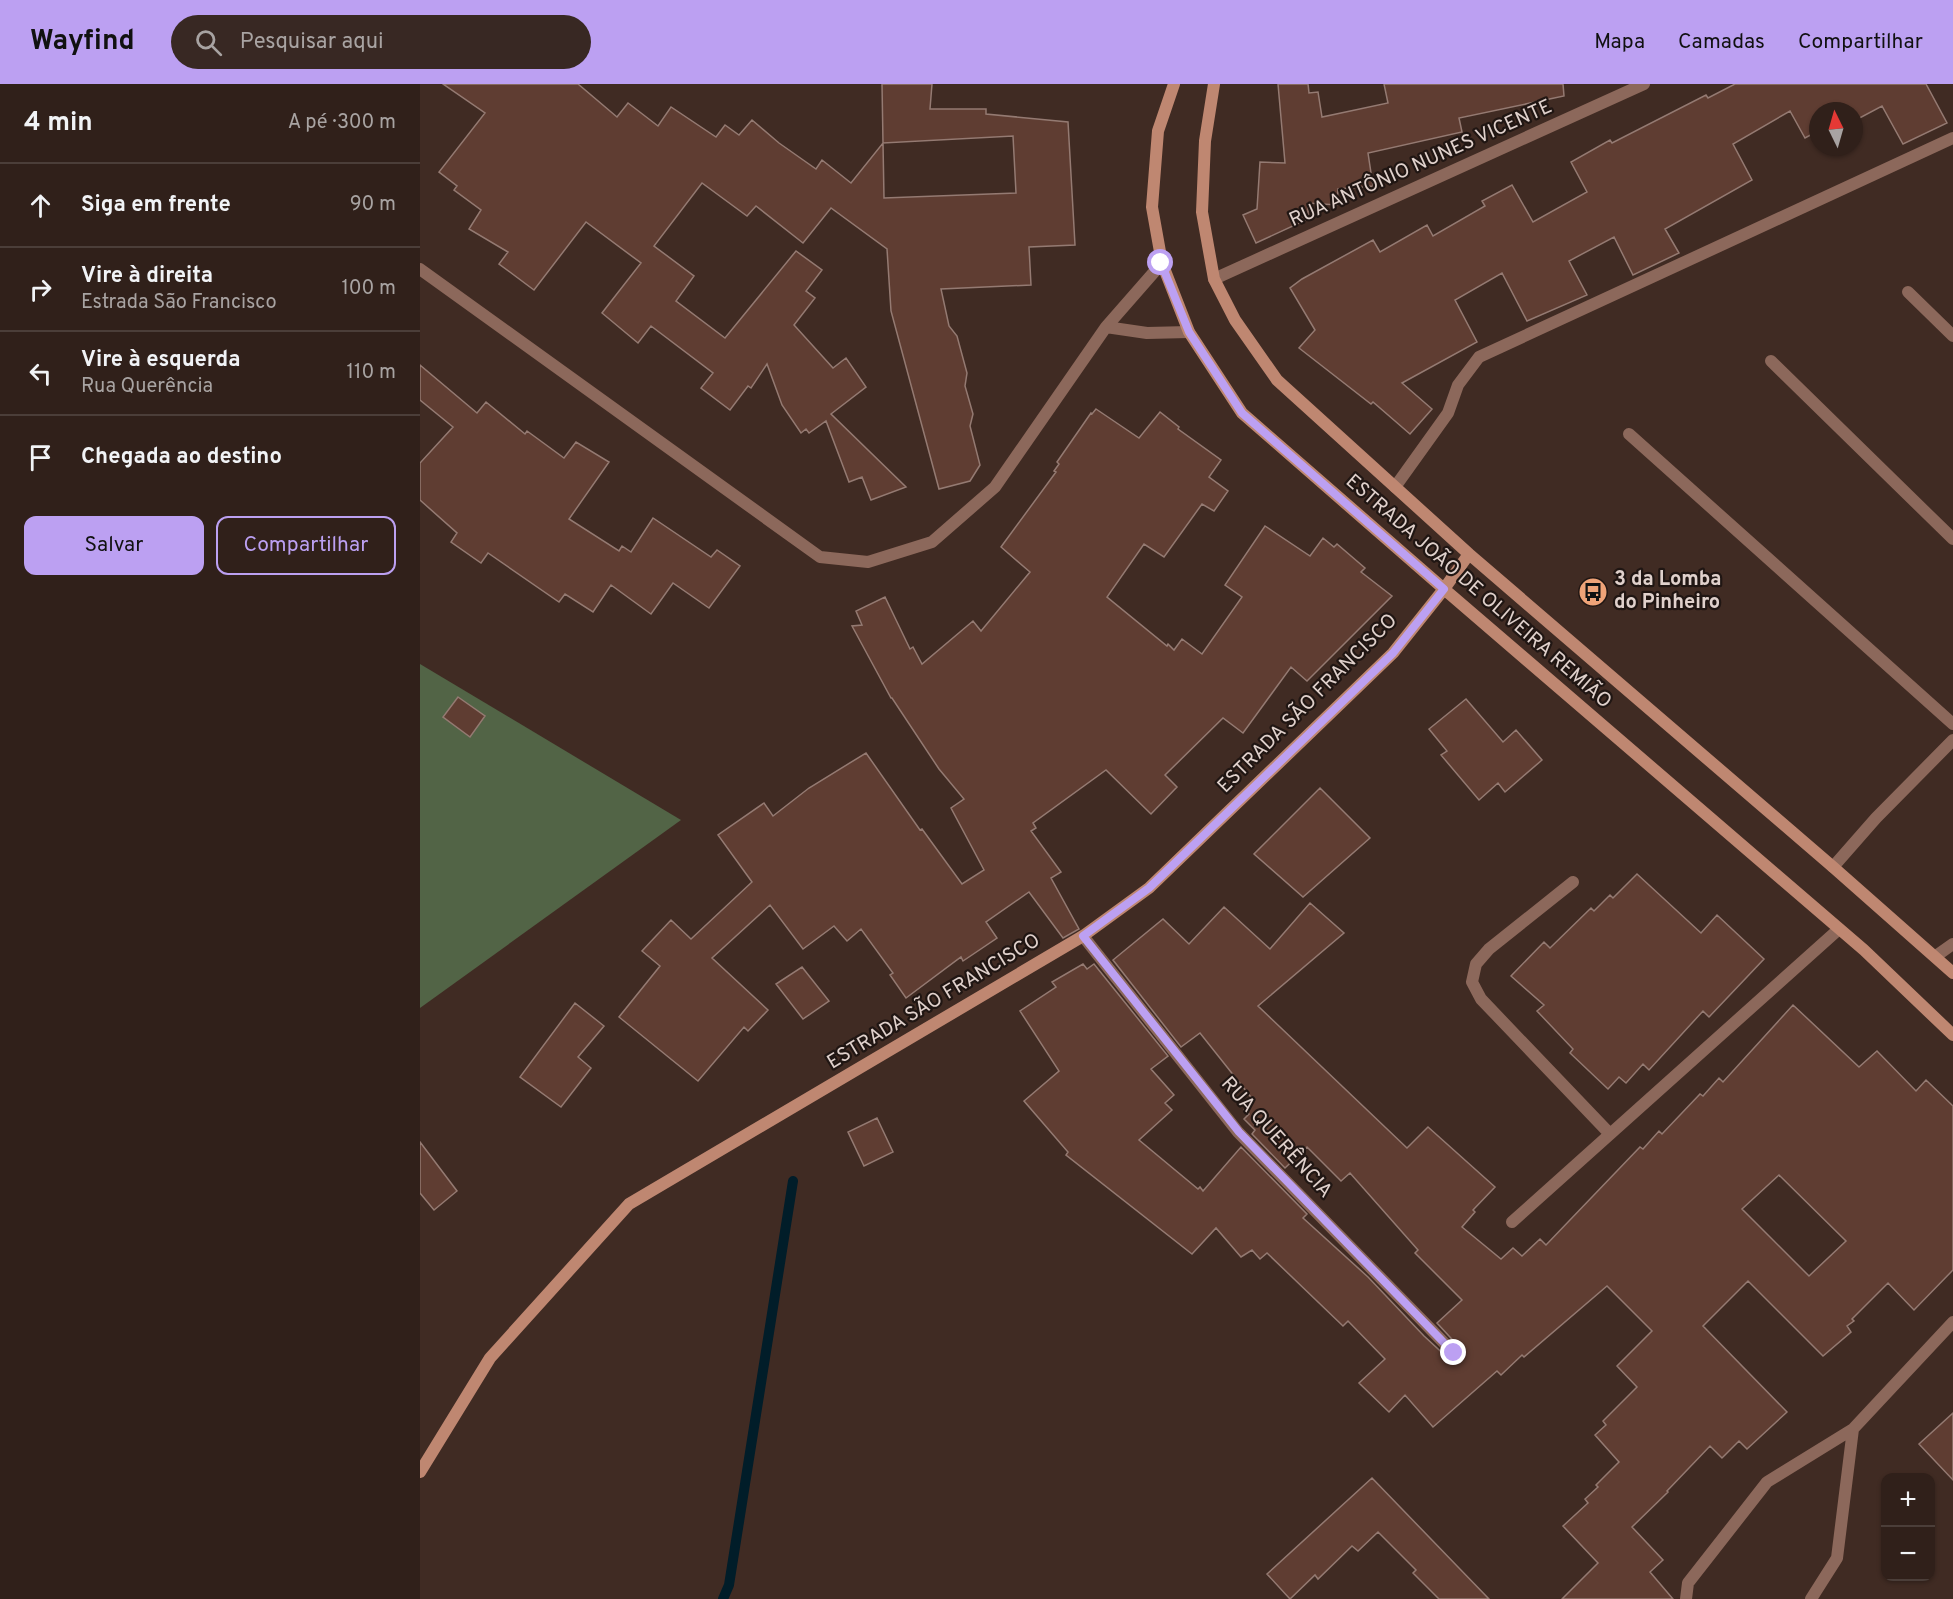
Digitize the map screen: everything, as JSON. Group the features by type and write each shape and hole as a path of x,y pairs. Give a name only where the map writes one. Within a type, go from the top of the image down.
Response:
{"main road":[{"name":"ESTRADA JOÃO DE OLIVEIRA REMIÃO","path":"1174,84 1158,131 1152,207 1161,263 1189,332 1242,413 1839,928 1953,1035"},
{"name":"ESTRADA JOÃO DE OLIVEIRA REMIÃO","path":"1214,84 1205,141 1202,212 1214,279 1235,320 1277,380 1469,554 1953,973"},
{"name":"ESTRADA SÃO FRANCISCO","path":"420,1472 490,1358 629,1204 1083,936 1149,888 1393,653 1469,554"}],"street":[{"name":"RUA ANTÔNIO NUNES VICENTE","path":"1214,279 1644,84"},
{"path":"1395,487 1448,413 1458,384 1479,357 1953,138"},
{"path":"420,269 820,557 868,562 932,542 995,487 1106,327 1161,263"},
{"path":"1908,292 1953,336"},
{"path":"1106,327 1147,333 1189,332"},
{"path":"1771,361 1953,539"},
{"path":"1629,434 1953,724"},
{"path":"1833,867 1876,818 1953,740"},
{"path":"1573,882 1489,949 1476,964 1472,982 1481,999 1610,1134"},
{"path":"1512,1222 1839,928"},
{"name":"RUA QUERÊNCIA","path":"1083,936 1239,1132 1454,1353"},
{"path":"1936,956 1953,944"},
{"path":"1686,1599 1689,1583 1767,1482 1853,1430 1953,1322"},
{"path":"1810,1599 1837,1558 1853,1430"}],"green space":[{"path":"420,664 681,820 420,1008"}],"building":[{"path":"443,84 578,84 617,117 628,103 658,126 671,107 716,137 725,125 739,135 752,120 779,143 816,169 822,160 851,183 883,143 882,84 932,84 930,109 986,109 986,114 1068,122 1075,245 1029,247 1031,285 941,289 949,326 957,336 967,373 965,386 973,414 970,426 980,465 970,481 939,489 891,311 887,249 831,208 803,243 756,206 747,216 702,183 654,246 694,276 676,301 725,338 796,251 822,270 806,291 815,298 794,325 833,368 846,358 866,387 831,414 906,487 871,500 862,477 849,482 826,421 809,433 806,429 801,433 782,405 767,364 751,388 748,386 730,410 701,388 713,373 651,326 638,343 602,313 641,263 586,222 534,290 499,264 508,252 469,229 481,210 454,190 457,186 439,172 485,113","holes":["1013,136 1016,193 884,198 883,143"]},
{"path":"1278,84 1308,84 1309,93 1318,92 1322,117 1388,103 1384,84 1563,84 1564,96 1459,118 1462,132 1368,153 1373,186 1338,189 1337,205 1308,203 1308,219 1256,243 1243,215 1257,209 1260,162 1285,163"},
{"path":"1735,84 1926,84 1947,123 1903,144 1882,106 1863,116 1863,102 1809,102 1809,136 1805,138 1790,111 1733,144 1752,180 1665,229 1679,253 1633,275 1614,237 1569,261 1587,295 1527,321 1502,273 1455,300 1477,342 1402,383 1432,409 1410,434 1373,402 1371,404 1299,348 1315,330 1290,288 1302,279 1373,240 1380,252 1427,225 1433,236 1485,206 1482,201 1512,185 1533,222 1587,192 1571,162 1610,140 1612,143 1706,95 1708,98"},
{"path":"420,365 477,413 486,402 525,434 527,431 564,458 576,442 609,462 569,519 619,551 622,546 631,552 653,518 711,557 717,550 740,566 709,608 673,583 651,614 611,585 593,612 565,594 559,602 488,553 481,563 451,542 457,533 420,500 420,463 453,427 420,400"},
{"path":"1096,409 1139,438 1160,412 1179,427 1178,429 1221,460 1209,477 1228,491 1214,511 1202,504 1164,557 1144,544 1107,597 1167,646 1168,644 1174,650 1182,639 1202,654 1242,597 1225,585 1265,526 1310,556 1323,538 1334,547 1337,544 1365,568 1361,572 1392,596 1307,681 1291,667 1243,733 1223,718 1165,775 1177,787 1151,814 1106,770 1033,823 1036,828 1031,831 1061,872 1051,878 1079,929 1063,938 1029,892 986,922 997,938 963,961 961,957 906,998 890,975 893,973 861,929 847,941 834,926 803,949 770,905 712,958 768,1010 748,1031 744,1027 698,1081 619,1017 660,966 642,951 671,920 691,939 752,882 718,835 764,803 773,816 809,788 866,753 920,830 922,829 962,884 984,870 951,808 964,799 939,769 891,698 852,626 862,625 856,611 885,597 910,649 913,647 922,664 973,621 981,631 1030,572 1001,547 1056,472 1054,471 1059,464 1057,462"},
{"path":"458,697 485,716 470,737 443,717"},
{"path":"1466,699 1503,742 1516,730 1542,760 1505,792 1498,783 1479,800 1441,755 1447,751 1429,729"},
{"path":"1320,788 1370,838 1303,897 1254,854"},
{"path":"1637,874 1701,933 1717,915 1764,959 1709,1017 1703,1011 1649,1070 1643,1064 1626,1083 1619,1077 1608,1089 1570,1053 1573,1049 1537,1011 1544,1005 1511,976 1544,942 1550,948 1591,908 1594,911 1610,895 1613,898"},
{"path":"1310,903 1344,933 1258,1006 1407,1148 1428,1127 1495,1187 1473,1210 1475,1212 1462,1227 1501,1259 1513,1248 1522,1256 1540,1239 1546,1245 1640,1147 1643,1149 1659,1131 1662,1134 1700,1094 1703,1096 1719,1078 1723,1082 1793,1005 1859,1067 1877,1051 1916,1091 1926,1080 1953,1106 1953,1270 1914,1310 1888,1283 1852,1319 1854,1321 1847,1326 1851,1332 1823,1356 1748,1281 1703,1326 1787,1412 1747,1449 1739,1441 1722,1458 1710,1446 1632,1527 1663,1560 1650,1572 1673,1599 1562,1599 1598,1563 1563,1526 1588,1503 1585,1499 1619,1462 1595,1435 1606,1425 1603,1421 1637,1387 1617,1366 1652,1331 1607,1286 1524,1357 1522,1355 1501,1375 1497,1371 1433,1427 1405,1395 1389,1412 1359,1383 1385,1359 1348,1321 1343,1326 1267,1253 1260,1259 1252,1250 1241,1257 1216,1228 1192,1254 1066,1155 1068,1152 1024,1101 1059,1071 1020,1011 1056,987 1052,982 1083,964 1087,969 1094,964 1168,1056 1151,1069 1174,1095 1165,1103 1172,1110 1139,1140 1203,1191 1241,1147 1307,1214 1303,1218 1368,1277 1424,1336 1449,1359 1455,1361 1459,1359 1462,1355 1460,1348 1437,1323 1462,1300 1415,1253 1418,1250 1350,1173 1341,1181 1307,1147 1285,1168 1252,1134 1255,1130 1244,1119 1249,1114 1244,1110 1254,1101 1200,1033 1181,1047 1113,960 1163,919 1189,944 1224,907 1270,949","holes":["1779,1175 1846,1241 1809,1276 1742,1209"]},
{"path":"802,967 829,1001 803,1019 776,984"},
{"path":"575,1003 604,1026 578,1057 591,1068 561,1107 520,1077"},
{"path":"877,1118 893,1152 864,1166 848,1132"},
{"path":"420,1142 457,1191 434,1210 420,1193"},
{"path":"1953,1413 1953,1480 1919,1444"},
{"path":"1372,1478 1489,1599 1439,1599 1413,1573 1416,1570 1378,1532 1358,1551 1352,1546 1318,1579 1315,1575 1290,1599 1267,1574"}],"waterway":[{"path":"723,1599 729,1585 793,1181"}],"place":[{"name":"3 da Lomba do Pinheiro","path":"1593,592"}],"route":[{"path":"1161,263 1189,332 1242,413 1444,589 1393,653 1149,888 1083,936 1239,1132 1454,1353"}]}
